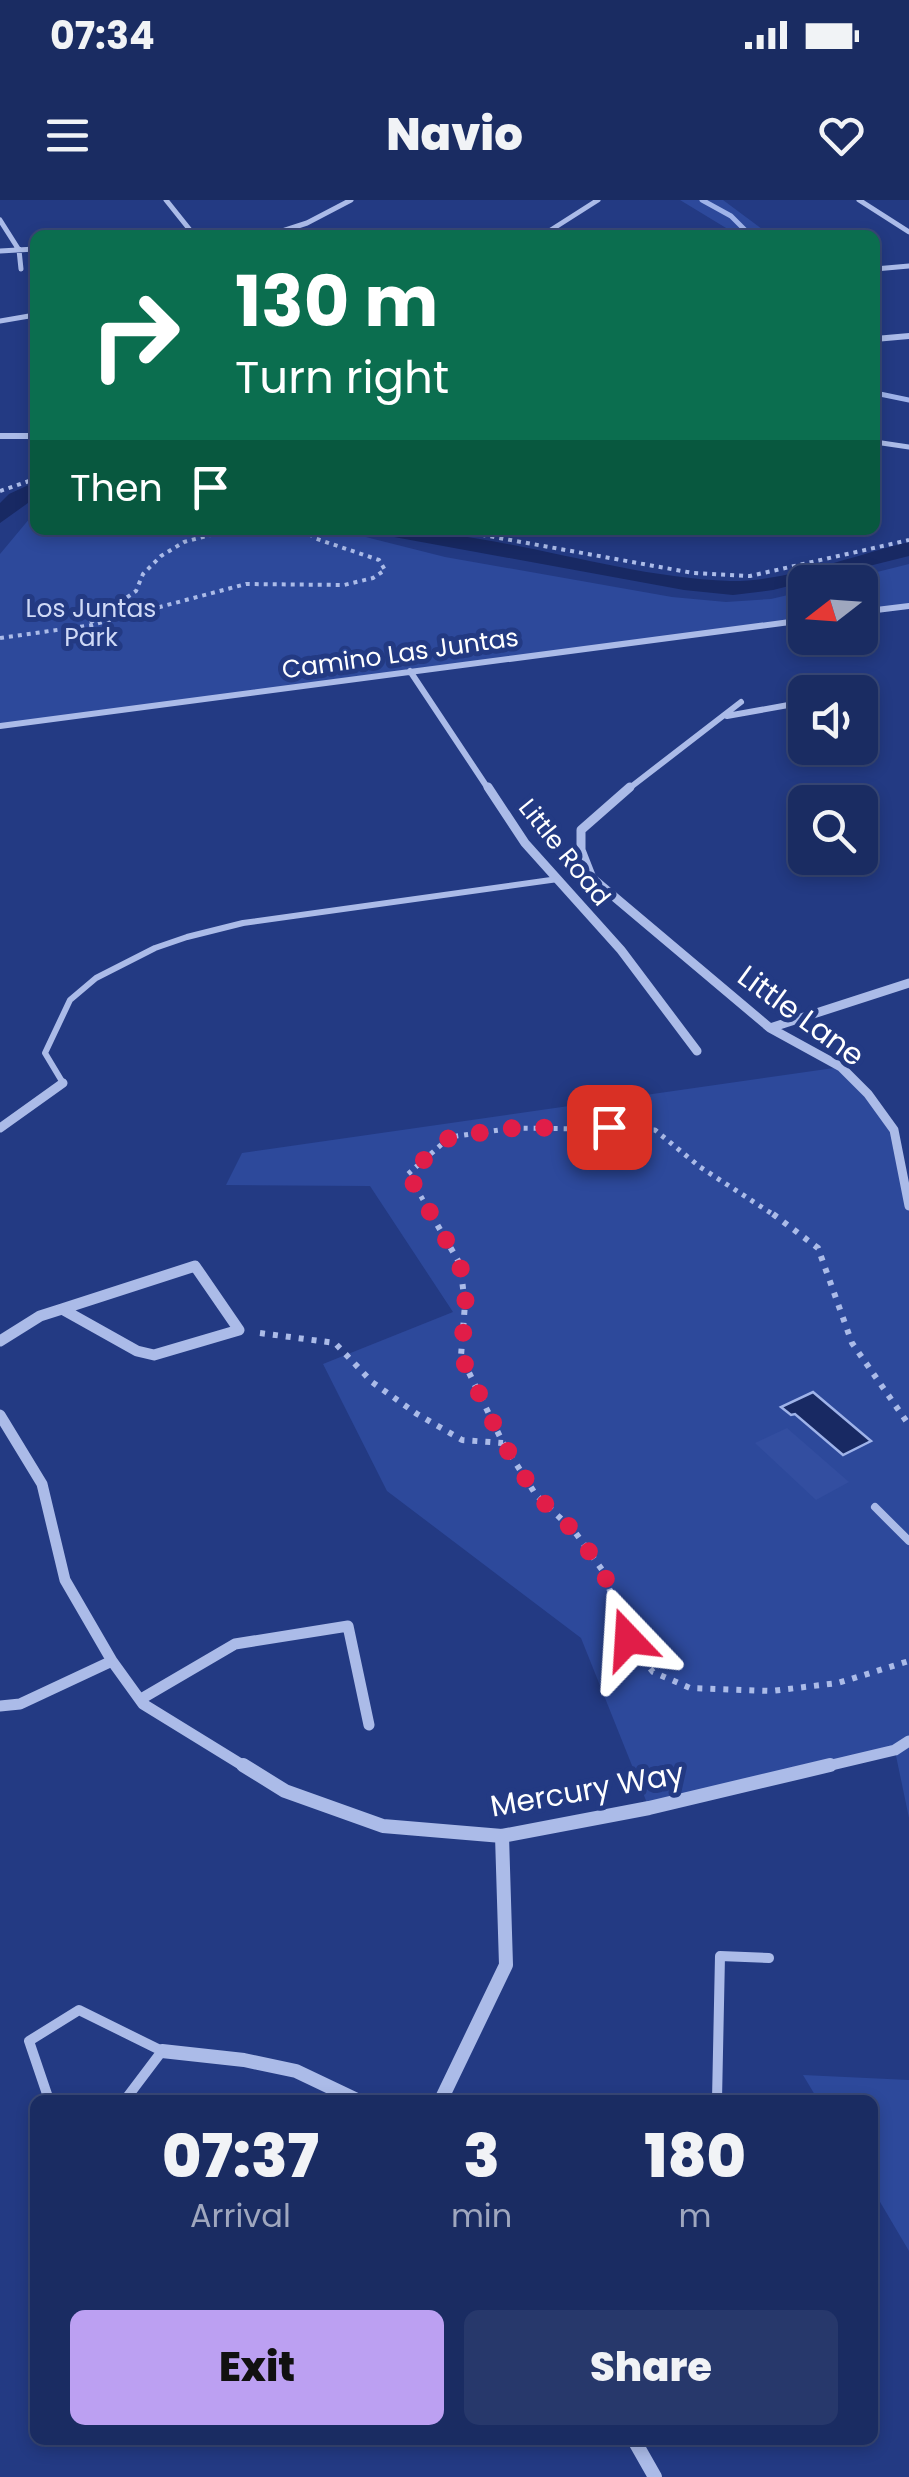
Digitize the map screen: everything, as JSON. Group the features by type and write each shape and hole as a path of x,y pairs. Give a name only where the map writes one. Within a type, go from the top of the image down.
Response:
{"street":[{"path":"166,200 190,230"},
{"path":"285,230 351,200"},
{"path":"550,230 598,200"},
{"path":"859,200 909,232"},
{"path":"0,220 18,250 21,269"},
{"path":"0,252 30,250"},
{"path":"880,269 909,266"},
{"path":"0,322 30,316"},
{"path":"880,339 909,336"},
{"path":"0,436 30,436"},
{"path":"880,443 909,447"},
{"path":"878,610 909,606"},
{"name":"Camino Las Juntas","path":"0,726 788,622"},
{"name":"Little Road","path":"410,671 525,843 621,950 697,1051"},
{"path":"721,717 741,702"},
{"path":"721,717 788,705"},
{"name":"Little Lane","path":"721,717 603,808 582,830 580,850 592,878 770,1028 841,1067 868,1094 894,1130 909,1206"},
{"path":"770,1028 909,984"},
{"path":"0,1128 63,1083"},
{"path":"0,1341 40,1316 195,1266 239,1330 154,1355 137,1351 62,1310"},
{"name":"Mercury Way","path":"0,1415 42,1484 65,1580 112,1661 141,1699 286,1791 383,1826 502,1836 649,1808 894,1750 909,1741"},
{"path":"141,1699 236,1644 348,1626 368,1725"},
{"path":"0,1706 20,1704 112,1661"},
{"path":"443,2095 506,1965 502,1836"},
{"path":"162,2051 244,2060 296,2072 346,2095"},
{"path":"637,2445 655,2477"}],"lane":[{"path":"63,1083 45,1053 70,1000 96,978 155,948 242,923 558,879"},
{"path":"876,1508 909,1541"},
{"path":"717,2095 720,1956 769,1958"},
{"path":"47,2095 29,2041 79,2010 162,2051 129,2095"}],"path":[{"path":"0,490 30,481"},
{"path":"85,626 136,592 143,574 161,556 184,542 210,535"},
{"path":"0,638 85,626 218,588 263,582 356,582 375,578 385,570 379,560 311,535"},
{"path":"481,535 693,574 732,576 750,576 909,540"},
{"path":"909,1425 870,1374 839,1311 826,1256 812,1240 700,1167 655,1130 514,1128 450,1137 408,1174 460,1264 466,1304 461,1356 503,1443 536,1495 575,1532 603,1571 628,1639 653,1672 690,1688 771,1691 838,1684 909,1661"},
{"path":"239,1330 335,1343 372,1382 416,1414 462,1440 503,1443"}],"green space":[{"path":"680,200 723,200 763,230 729,230"},
{"name":"Los Juntas Park","path":"30,518 30,535 358,535 445,557 672,597 726,602 788,595 788,622 0,726 0,554"},
{"path":"909,564 909,606 878,610 878,572"},
{"path":"841,1067 894,1130 909,1206 909,1818 895,1751 649,1808 581,1638 387,1491 323,1364 453,1312 370,1186 226,1185 242,1153"},
{"path":"803,2075 909,2080 909,2251 878,2198 878,2095 815,2095"}],"shaded area":[{"path":"813,1392 871,1441 843,1455 795,1414 781,1407"}],"building":[{"path":"787,1428 849,1482 816,1500 755,1443"}],"waterway":[{"path":"702,200 731,216 745,230"},
{"path":"880,394 909,400"},
{"path":"0,516 30,492"},
{"path":"421,535 684,583 733,588 773,583 909,549"}],"route":[{"path":"609,1127 514,1128 450,1137 408,1174 460,1264 466,1304 461,1356 503,1443 536,1495 575,1532 603,1571 628,1639"}]}
